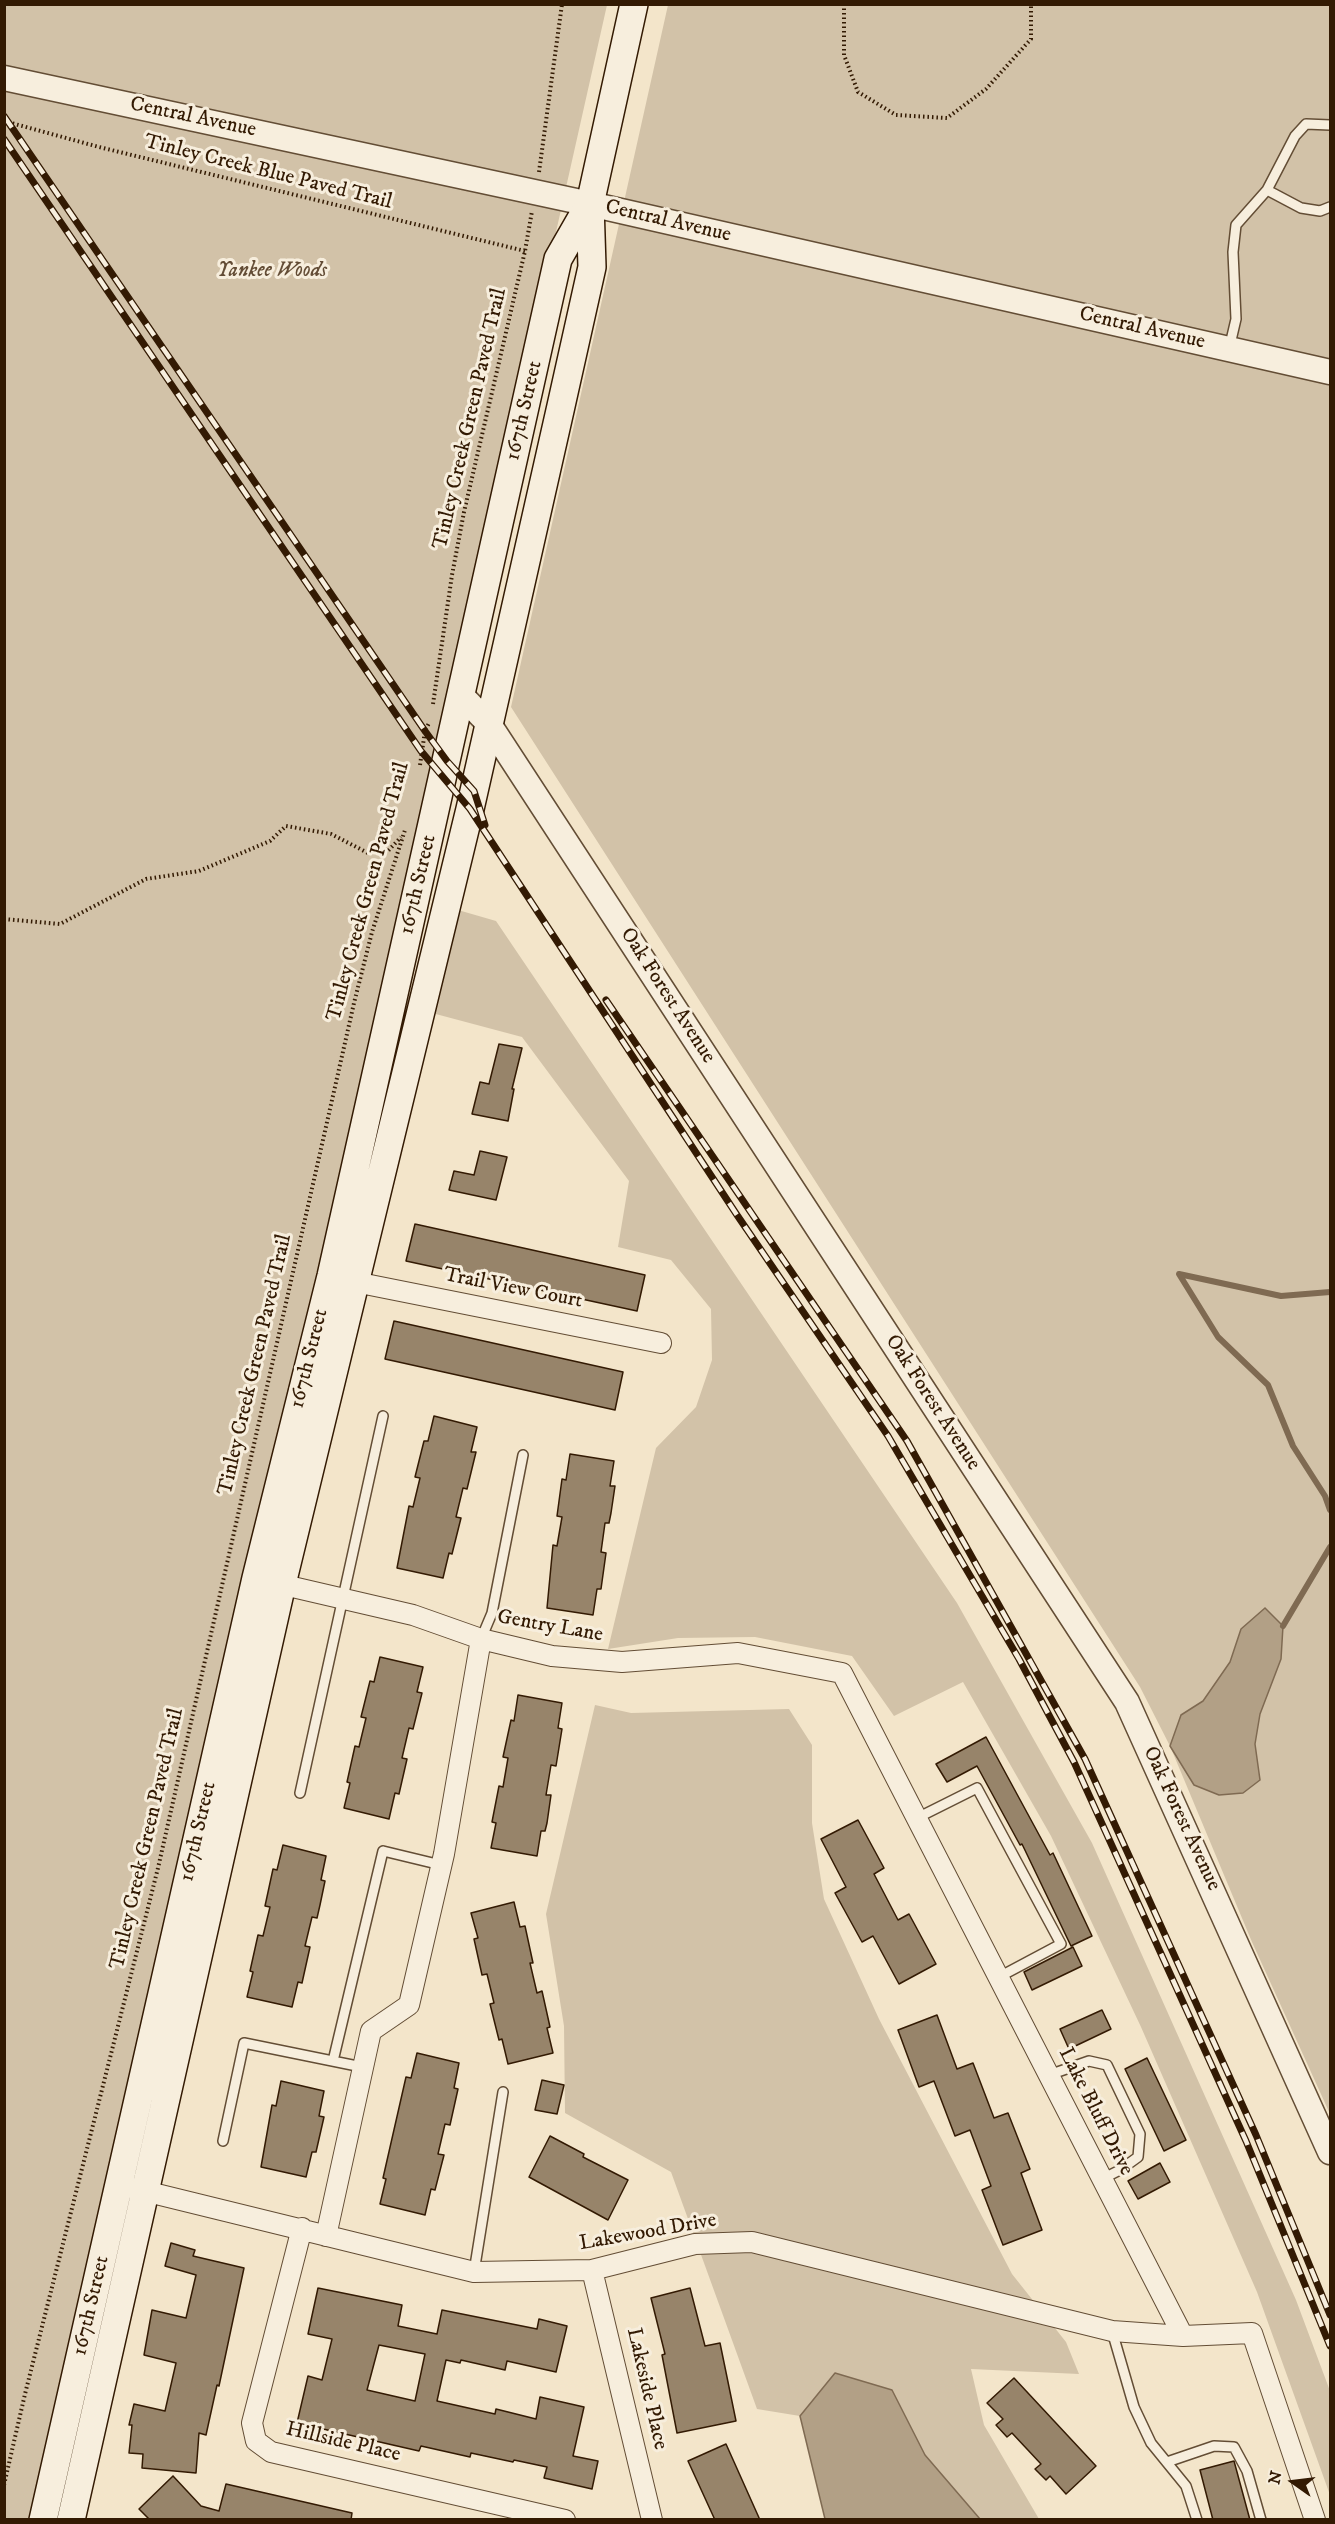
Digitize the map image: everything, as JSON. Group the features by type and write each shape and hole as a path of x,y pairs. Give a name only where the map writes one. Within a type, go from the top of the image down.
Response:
{"main road":[{"name":"167th Street","path":"43,2520 132,2188 282,1584 489,724 592,267 590,204 634,4"},
{"name":"167th Street","path":"71,2520 132,2188 256,1578 331,1276 558,259 590,204"}],"street":[{"name":"Central Avenue","path":"4,78 590,204 1330,372"},
{"name":"Oak Forest Avenue","path":"461,695 489,724 1127,1702 1330,2152"},
{"name":"Trail View Court","path":"355,1282 661,1343"},
{"name":"Gentry Lane","path":"256,1578 413,1615 511,1648 589,1661 622,1662 738,1653 842,1673"},
{"path":"326,2236 371,2031 409,2005 441,1865 481,1639"},
{"name":"Lake Bluff Drive","path":"842,1673 1183,2336"},
{"name":"Lakewood Drive","path":"132,2188 474,2272 592,2270 695,2244 752,2242 1112,2331 1183,2336"},
{"name":"Hillside Place","path":"302,2228 252,2423 256,2440 272,2452 565,2520"},
{"name":"Lakeside Place","path":"592,2270 652,2520"},
{"path":"1183,2336 1252,2333 1315,2520"}],"lane":[{"path":"1229,349 1236,319 1233,252 1236,225 1267,190 1295,136 1306,124 1330,125"},
{"path":"1267,190 1301,208 1320,211 1330,207"},
{"path":"300,1793 383,1416"},
{"path":"481,1639 492,1613 523,1455"},
{"path":"917,1818 977,1788 1061,1944 999,1977"},
{"path":"333,2061 383,1851 441,1865"},
{"path":"223,2141 244,2043 362,2067"},
{"path":"1049,2075 1089,2061 1107,2065 1140,2134 1138,2157 1102,2179"},
{"path":"474,2272 503,2092"},
{"path":"1112,2331 1134,2407 1151,2443 1186,2486 1197,2520"},
{"path":"1167,2462 1214,2446 1234,2447 1247,2471 1262,2520"}],"path":[{"path":"542,154 562,4"},
{"path":"844,4 844,55 858,92 896,115 947,118 986,89 1031,39 1031,4"},
{"name":"Tinley Creek Blue Paved Trail","path":"4,121 525,251"},
{"name":"Tinley Creek Green Paved Trail","path":"433,710 452,575 464,512 525,251"},
{"name":"Tinley Creek Green Paved Trail","path":"420,772 425,731 432,718"},
{"name":"Tinley Creek Green Paved Trail","path":"4,2485 158,1868 351,1015 372,932 407,824"},
{"path":"4,919 60,924 146,879 199,871 270,841 286,826 331,834 368,854 388,851 404,834"}],"green space":[{"name":"Yankee Woods","path":"5,5 607,5 358,1113 33,2519 5,2520"},
{"path":"668,5 1330,5 1330,2114 1252,1942 1170,1746 1140,1687 511,707"},
{"path":"458,910 496,921 957,1603 1092,1843 1296,2300 1330,2391 1330,2495 1257,2292 1141,2027 1051,1836 963,1682 894,1716 852,1656 755,1637 678,1638 608,1649 656,1448 696,1407 712,1360 711,1309 671,1260 618,1247 629,1181 522,1037 432,1013"},
{"path":"595,1705 631,1713 789,1709 812,1745 812,1823 824,1899 879,2019 1012,2274 1066,2342 1079,2374 971,2369 984,2425 1039,2519 980,2519 925,2455 892,2390 835,2373 800,2416 757,2409 671,2172 565,2113 564,2026 546,1914"}],"shaded area":[{"path":"1265,1608 1283,1626 1281,1659 1260,1714 1255,1744 1260,1780 1243,1793 1219,1795 1194,1785 1170,1746 1181,1715 1203,1701 1230,1662 1241,1629"},
{"path":"835,2373 892,2390 925,2455 980,2519 825,2519 800,2416"}],"building":[{"path":"499,1044 522,1048 512,1089 514,1089 508,1121 472,1114 480,1082 489,1084"},
{"path":"480,1151 507,1157 496,1200 449,1190 454,1171 474,1175"},
{"path":"415,1224 645,1275 637,1311 406,1261"},
{"path":"394,1321 623,1372 615,1410 385,1359"},
{"path":"434,1416 477,1427 471,1452 476,1452 467,1489 463,1488 456,1517 461,1518 443,1578 397,1568 409,1506 413,1507 420,1478 415,1477 424,1441 428,1441"},
{"path":"570,1454 614,1461 610,1486 615,1486 609,1523 605,1523 601,1552 606,1553 601,1589 597,1589 593,1615 547,1608 553,1545 557,1546 562,1517 557,1516 562,1479 566,1480"},
{"path":"380,1657 423,1667 417,1692 422,1693 413,1729 409,1728 402,1758 407,1759 399,1794 395,1793 389,1819 344,1808 355,1746 359,1747 366,1718 361,1717 370,1681 374,1682"},
{"path":"518,1695 562,1703 558,1728 562,1729 556,1766 551,1765 546,1795 551,1795 547,1823 545,1831 541,1831 537,1856 491,1848 496,1823 492,1822 499,1786 503,1787 508,1758 503,1757 511,1720 514,1721"},
{"path":"986,1737 1050,1855 1053,1853 1092,1936 1071,1946 1022,1844 1020,1845 977,1766 947,1782 936,1764"},
{"path":"858,1820 884,1868 874,1874 898,1920 909,1914 936,1964 899,1984 873,1936 862,1942 835,1893 846,1887 821,1839"},
{"path":"283,1845 326,1856 321,1880 325,1881 320,1905 317,1918 312,1917 305,1946 310,1947 302,1983 298,1982 292,2007 247,1997 258,1935 263,1936 270,1907 265,1906 273,1869 277,1870"},
{"path":"514,1902 520,1927 525,1926 537,1993 542,1991 553,2053 508,2064 490,2004 494,2003 487,1974 482,1975 474,1939 478,1938 471,1913"},
{"path":"1073,1947 1082,1966 1032,1990 1024,1972"},
{"path":"1102,2010 1111,2029 1069,2049 1060,2029"},
{"path":"937,2015 957,2069 973,2063 994,2118 1008,2113 1030,2169 1021,2173 1042,2230 1003,2245 982,2190 991,2186 970,2130 955,2136 934,2081 919,2087 898,2030"},
{"path":"417,2053 459,2063 454,2088 458,2089 450,2125 445,2124 438,2154 444,2155 435,2190 431,2189 425,2215 380,2204 386,2179 383,2178 406,2077 411,2078"},
{"path":"1147,2058 1186,2140 1164,2151 1125,2069"},
{"path":"542,2080 564,2085 557,2114 535,2110"},
{"path":"281,2081 324,2091 319,2116 324,2117 316,2152 312,2152 306,2177 261,2167 272,2105 276,2106"},
{"path":"550,2136 584,2154 583,2157 628,2180 608,2220 529,2177"},
{"path":"1160,2163 1170,2182 1138,2199 1128,2181"},
{"path":"171,2243 195,2250 193,2256 244,2268 219,2386 217,2385 206,2435 199,2433 196,2473 142,2468 143,2454 129,2453 132,2425 129,2425 134,2404 165,2411 176,2363 144,2355 152,2310 186,2318 196,2275 165,2266"},
{"path":"318,2288 402,2305 398,2326 437,2334 442,2310 537,2329 539,2319 567,2326 556,2372 507,2361 505,2370 461,2360 460,2363 446,2360 437,2401 495,2414 496,2409 536,2419 540,2397 584,2407 573,2456 598,2461 592,2489 544,2478 547,2467 471,2453 470,2457 421,2446 419,2451 297,2423 308,2376 322,2380 332,2339 308,2334","holes":["379,2345 425,2354 415,2401 367,2390"]},
{"path":"690,2288 705,2346 720,2343 736,2421 677,2433 662,2355 665,2354 651,2298"},
{"path":"1014,2378 1096,2466 1066,2494 1050,2476 1046,2480 1035,2469 1041,2464 1012,2433 1007,2437 996,2425 1003,2419 987,2403"},
{"path":"726,2444 760,2520 715,2520 688,2461"},
{"path":"1234,2461 1250,2520 1213,2520 1200,2470"},
{"path":"173,2476 201,2506 219,2511 226,2484 352,2513 351,2520 150,2520 139,2509"}],"waterway":[{"path":"1330,1292 1281,1296 1179,1274 1218,1337 1268,1385 1293,1446 1325,1496 1330,1510"},
{"path":"1283,1626 1330,1547"}],"railway":[{"path":"4,116 425,731 447,761 474,791 485,825"},
{"path":"4,139 421,751 470,809 737,1215 888,1436 1019,1659 1074,1762 1246,2141 1330,2346"},
{"path":"606,1000 907,1441 1085,1759 1256,2135 1330,2315"}]}
